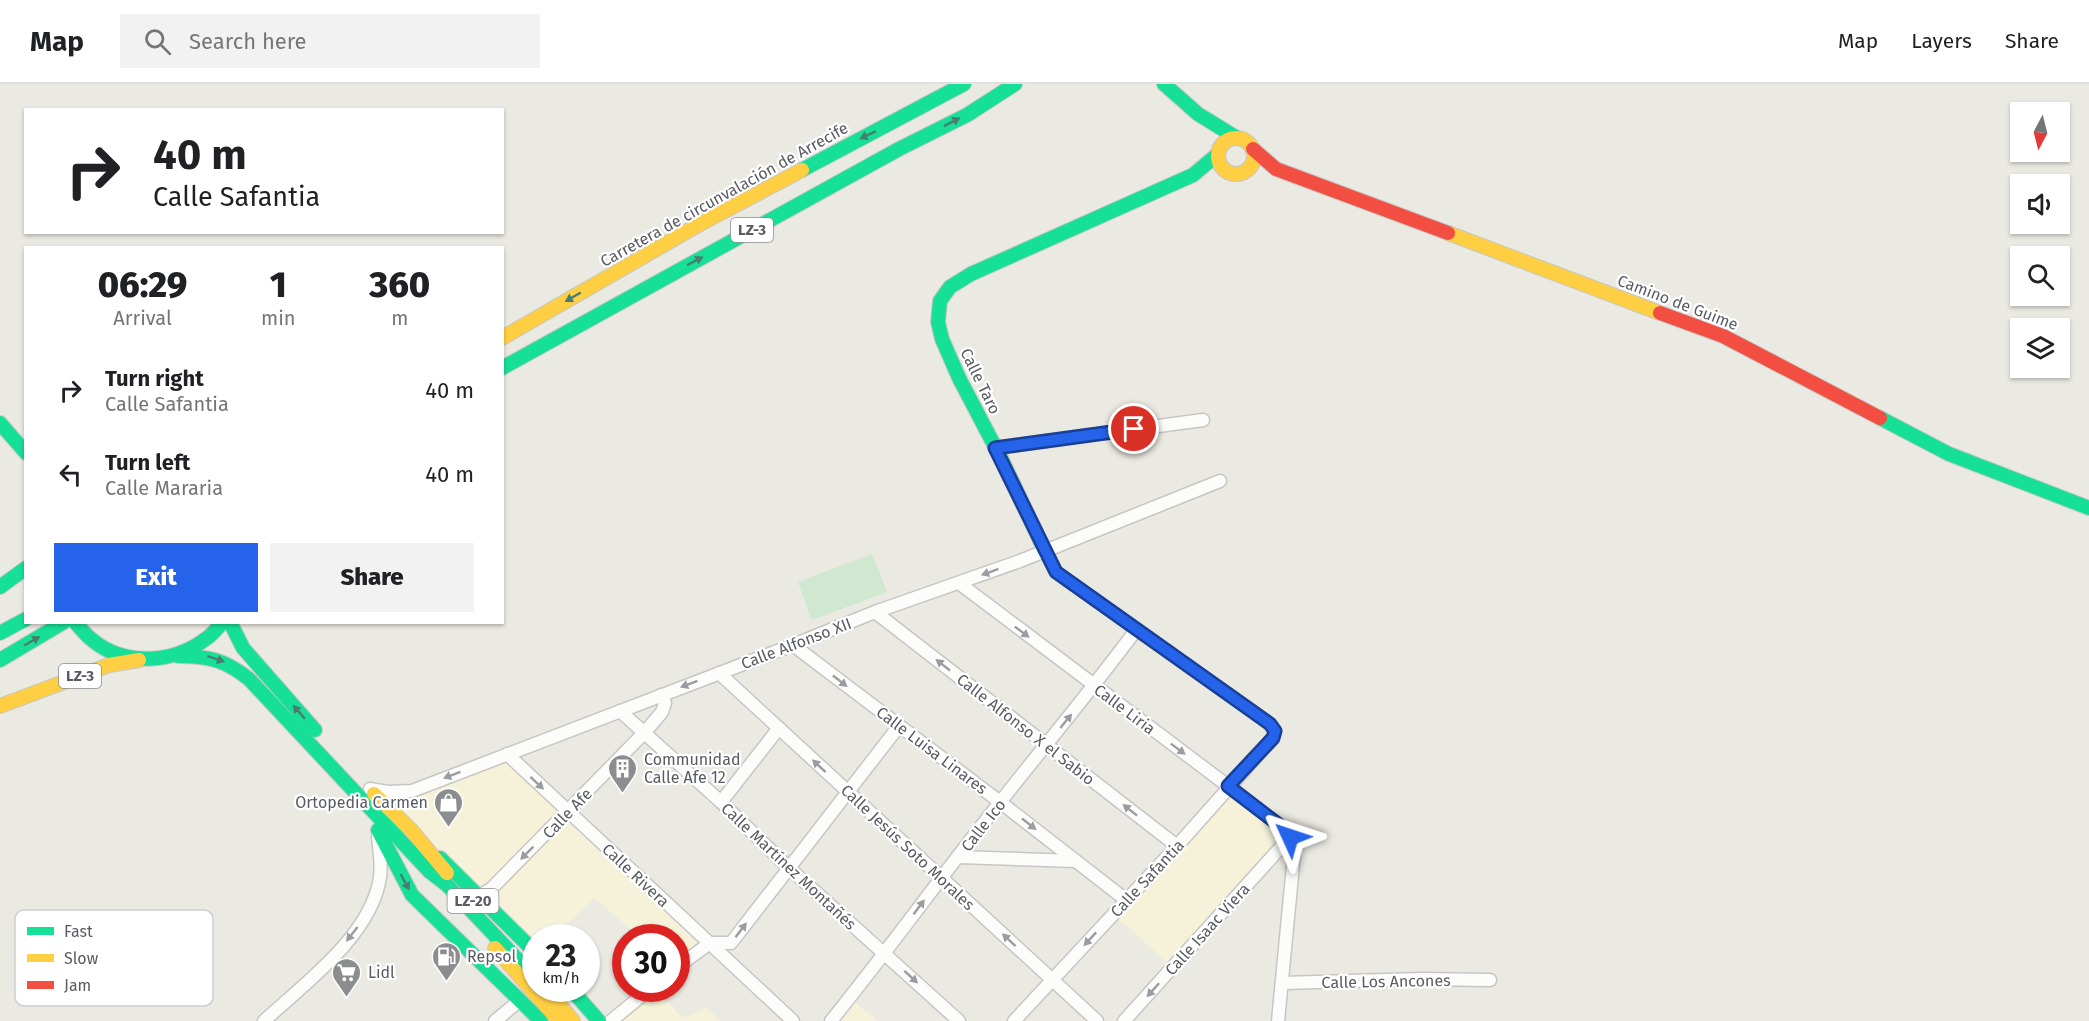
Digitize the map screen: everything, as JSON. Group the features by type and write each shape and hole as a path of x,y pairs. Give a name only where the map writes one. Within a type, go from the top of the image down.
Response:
{"main road":[{"name":"Carretera de circunvalación de Arrecife","path":"504,337 678,236 964,84"},
{"name":"LZ-3","path":"504,367 899,148 967,115 1015,84"},
{"path":"1164,84 1211,124 1250,144 1254,150 1255,159 1246,171 1239,174 1193,175"},
{"path":"1211,124 1222,168 1230,173"},
{"path":"1193,175 1219,153 1224,143 1237,138"},
{"name":"Camino de Guime","path":"1254,150 1276,169 1724,336 1949,454 2089,508"},
{"name":"Camino de Guime","path":"1246,171 1276,169"},
{"name":"Calle Taro","path":"1045,551 957,375 937,321 937,311 942,294 948,287 971,274 1193,175"},
{"name":"LZ-3","path":"523,310 615,261 678,236"},
{"name":"LZ-3","path":"504,381 644,289"},
{"path":"0,423 24,451"},
{"path":"0,586 24,569"},
{"path":"0,633 24,620"},
{"path":"0,660 60,624"},
{"name":"LZ-20","path":"77,624 91,640 114,653 139,660 204,655 233,666 249,678 430,872 447,885 522,964"},
{"name":"LZ-20","path":"178,656 198,647 215,633 222,624"},
{"name":"LZ-20","path":"232,624 243,648 315,731 412,831 522,955"},
{"name":"LZ-3","path":"0,706 109,665 139,660"},
{"path":"353,787 412,895 527,1010 541,1021"},
{"path":"412,831 522,939"},
{"path":"430,872 559,1021"},
{"path":"556,1002 573,1021"},
{"path":"564,1002 580,1021"},
{"path":"582,1002 599,1021"}],"street":[{"path":"995,448 1203,420"},
{"name":"Calle Alfonso XII","path":"372,792 412,790 875,612 959,584 1220,481"},
{"path":"1045,551 1056,572 1136,630"},
{"name":"Calle Liria","path":"959,584 1228,786 1279,825 1290,837"},
{"name":"Calle Alfonso X el Sabio","path":"875,612 1177,846"},
{"name":"Calle Ico","path":"831,1021 1136,630"},
{"name":"Calle Safantia","path":"1014,1021 1177,846 1273,738 1275,731 1270,724 1136,630"},
{"name":"Calle Luisa Linares","path":"794,645 1126,900"},
{"name":"Calle Jesús Soto Morales","path":"719,673 1097,1021"},
{"name":"Calle Afe","path":"479,896 491,889 644,733 662,712 665,703 661,695"},
{"name":"Calle Martínez Montañés","path":"620,711 721,802 789,868 959,1021"},
{"path":"690,958 710,943 731,943 899,726"},
{"path":"721,802 779,728"},
{"name":"Calle Rivera","path":"507,754 793,1021"},
{"path":"264,1021 337,952 352,936 370,909 380,877 378,830"},
{"path":"1278,1021 1294,855 1290,837"},
{"name":"Calle Isaac Viera","path":"1124,1021 1290,837"},
{"path":"958,857 1076,861"},
{"name":"Calle Los Ancones","path":"1282,982 1490,980"},
{"path":"611,1021 634,1002"},
{"path":"495,1021 527,1010"}],"shaded area":[{"path":"507,759 685,924 624,924 594,898 567,924 522,924 522,934 389,805 408,795"},
{"path":"1228,791 1285,836 1171,966 1115,916"},
{"path":"690,929 705,943 690,953"},
{"path":"852,1000 878,1021 836,1021"},
{"path":"640,1002 668,1002 683,1018 707,1008 721,1021 617,1021"}],"green space":[{"path":"872,554 887,592 812,620 798,582"}],"traffic: fast":[{"path":"802,170 964,84"},
{"path":"504,367 899,149 967,115 1015,84"},
{"path":"1164,84 1198,114 1237,138"},
{"path":"1045,551 942,339 938,322 940,301 950,287 971,274 1193,175 1218,154"},
{"path":"1880,418 1949,454 2089,508"},
{"path":"0,423 24,451"},
{"path":"0,587 24,569"},
{"path":"0,633 24,620"},
{"path":"0,660 61,624"},
{"path":"77,624 104,648 133,658 149,659 164,657 194,647 221,624"},
{"path":"231,624 243,648 315,730"},
{"path":"178,656 216,660 232,667 249,679 430,872 447,885 522,964"},
{"path":"378,830 412,895 541,1021"},
{"path":"440,858 522,939"},
{"path":"582,1002 599,1021"}],"traffic: slow":[{"path":"1236,138 1249,143 1254,156 1249,169 1236,174 1223,169 1218,156 1223,143 1236,138"},
{"path":"504,337 698,225 802,170"},
{"path":"1448,233 1660,313"},
{"path":"0,706 109,665 139,660"},
{"path":"374,794 412,831 447,873"},
{"path":"495,948 559,1021"},
{"path":"557,1002 573,1021"}],"traffic: jam":[{"path":"1253,149 1276,169 1448,233"},
{"path":"1660,313 1723,336 1880,418"}],"place":[{"name":"Communidad Calle Afe 12","path":"623,794"},
{"name":"Ortopedia Carmen","path":"449,828"},
{"name":"Repsol","path":"446,982"},
{"name":"Lidl","path":"347,998"}],"route":[{"path":"1134,429 995,448 1056,572 1270,724 1275,731 1273,738 1228,786 1279,825 1290,837"}]}
